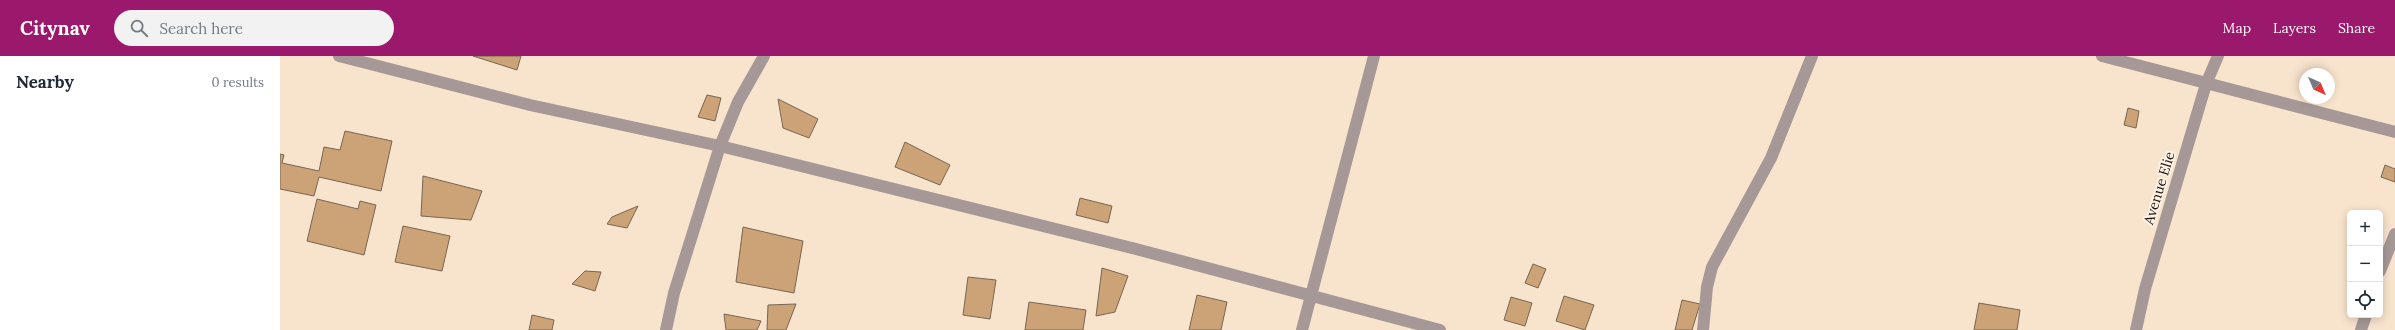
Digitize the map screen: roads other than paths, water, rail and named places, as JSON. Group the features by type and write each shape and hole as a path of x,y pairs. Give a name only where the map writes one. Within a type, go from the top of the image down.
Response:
{"street":[{"path":"339,56 530,104 720,146 1136,249 1440,330"},
{"path":"666,330 674,293 720,146 738,102 764,56"},
{"path":"1302,330 1304,314 1312,296 1374,56"},
{"path":"1703,330 1712,266 1770,158 1812,56"},
{"path":"2102,56 2395,132"},
{"name":"Avenue Elie","path":"2136,330 2145,289 2206,84 2218,56"},
{"path":"2383,264 2395,234"},
{"path":"2361,330 2365,318"}]}
